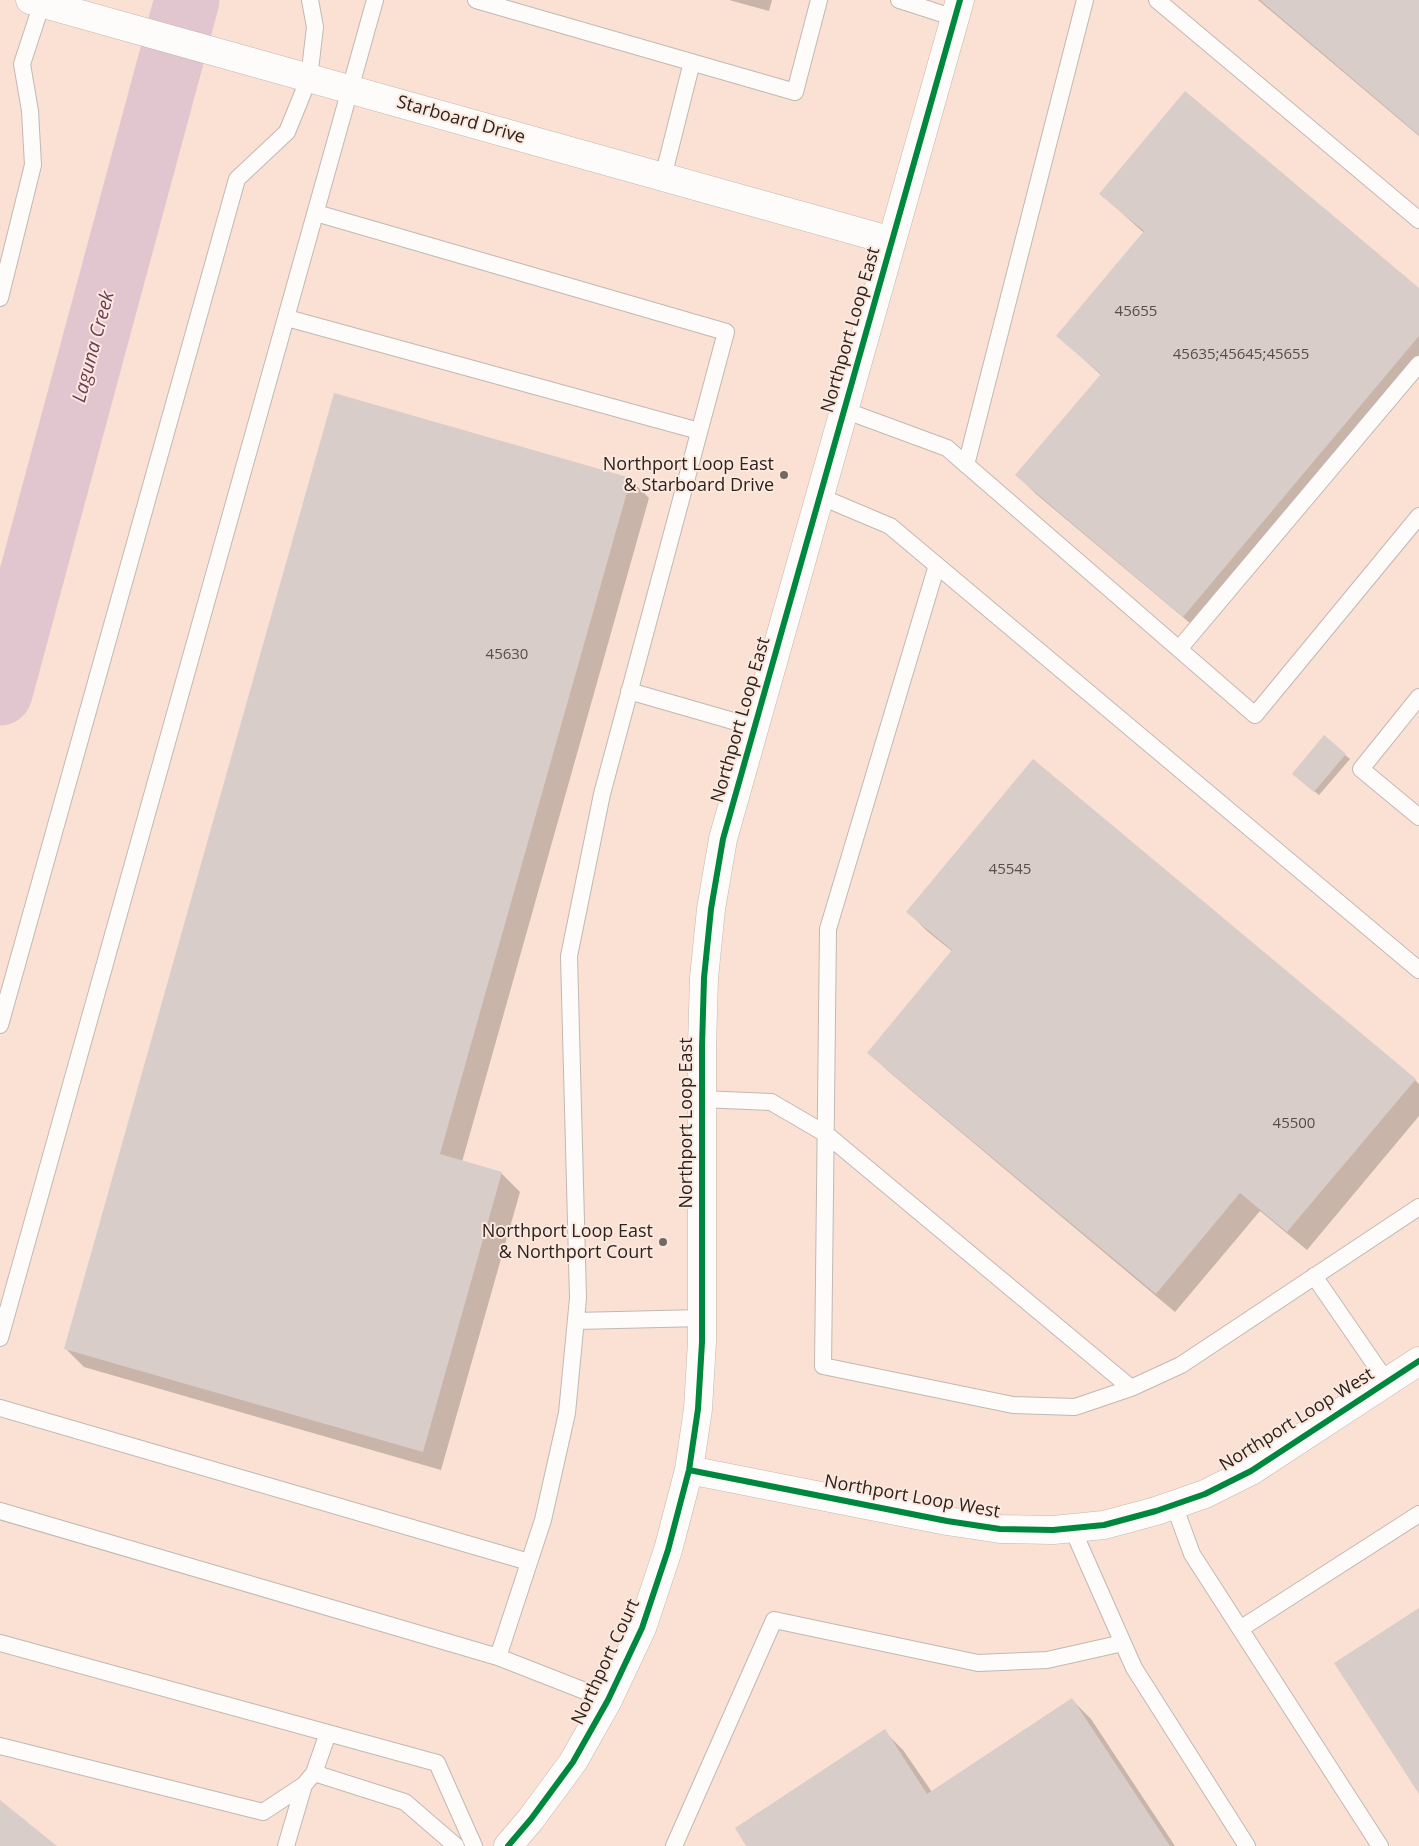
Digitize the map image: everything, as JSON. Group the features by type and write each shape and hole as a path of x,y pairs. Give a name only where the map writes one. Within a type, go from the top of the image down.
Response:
{"street":[{"name":"Starboard Drive","path":"42,3 892,241"},
{"name":"Northport Loop East","path":"689,1470 698,1409 702,1318 704,978 711,909 723,839 958,9"},
{"name":"Northport Loop West","path":"689,1470 947,1521 1000,1529 1053,1530 1104,1525 1205,1494 1251,1471 1419,1361"},
{"name":"Northport Court","path":"508,1846 531,1819 572,1762 608,1700 642,1628 668,1550 689,1470"}],"lane":[{"path":"0,1025 237,179 287,132 300,76 315,27 310,0"},
{"path":"0,1338 375,0"},
{"path":"476,0 795,92 819,0"},
{"path":"899,0 958,9"},
{"path":"966,464 1085,0"},
{"path":"1157,0 1419,220"},
{"path":"0,298 33,166 30,111 22,64 42,3"},
{"path":"663,177 692,62"},
{"path":"316,213 726,332 602,794 569,956 578,1298 568,1413 543,1520 498,1657"},
{"path":"287,318 699,431"},
{"path":"1179,649 1419,364"},
{"path":"844,410 947,448 1254,715 1419,516"},
{"path":"819,496 890,526 1419,970"},
{"path":"937,565 828,929 823,1366 1013,1405 1075,1407 1131,1388 1181,1365 1419,1207"},
{"path":"629,691 754,726"},
{"path":"1419,697 1361,769 1419,817"},
{"path":"702,1099 771,1102 826,1134 1131,1388"},
{"path":"1314,1276 1386,1382"},
{"path":"576,1321 702,1318"},
{"path":"0,1408 529,1562"},
{"path":"1174,1505 1192,1554 1380,1846"},
{"path":"0,1512 498,1657 608,1700"},
{"path":"1240,1629 1419,1514"},
{"path":"1072,1528 1134,1668 1247,1846"},
{"path":"674,1846 774,1620 978,1663 1047,1660 1123,1643"},
{"path":"0,1643 437,1763 474,1846"},
{"path":"286,1846 309,1779 328,1733"},
{"path":"0,1746 263,1812 309,1779 405,1802 456,1846"}],"shaded area":[{"path":"0,0 1419,0 1419,1846 0,1846"}],"building":[{"path":"1260,0 1419,0 1419,135"},
{"path":"1185,91 1419,288 1419,336 1183,617 1015,475 1101,374 1056,336 1144,231 1099,194"},
{"path":"334,393 631,478 440,1154 502,1172 423,1452 64,1349"},
{"path":"1324,735 1346,754 1314,792 1292,774"},
{"path":"1033,759 1416,1079 1287,1232 1240,1193 1156,1294 867,1053 952,950 906,912"},
{"path":"1419,1608 1419,1794 1334,1663"},
{"path":"1072,1698 1170,1846 746,1846 735,1828 885,1729 927,1794"},
{"path":"0,1800 57,1846 0,1846"}],"waterway":[{"name":"Laguna Creek","path":"0,693 187,0"}],"cycle path":[{"path":"508,1846 531,1819 573,1762 608,1700 642,1628 668,1550 689,1470 698,1409 702,1342 702,1047 704,978 711,909 723,839 960,0"},
{"path":"689,1470 947,1521 1000,1529 1053,1530 1104,1525 1156,1511 1205,1494 1251,1471 1419,1361"}],"place":[{"name":"Northport Loop East & Starboard Drive","path":"784,475"},
{"name":"Northport Loop East & Northport Court","path":"663,1242"}]}
